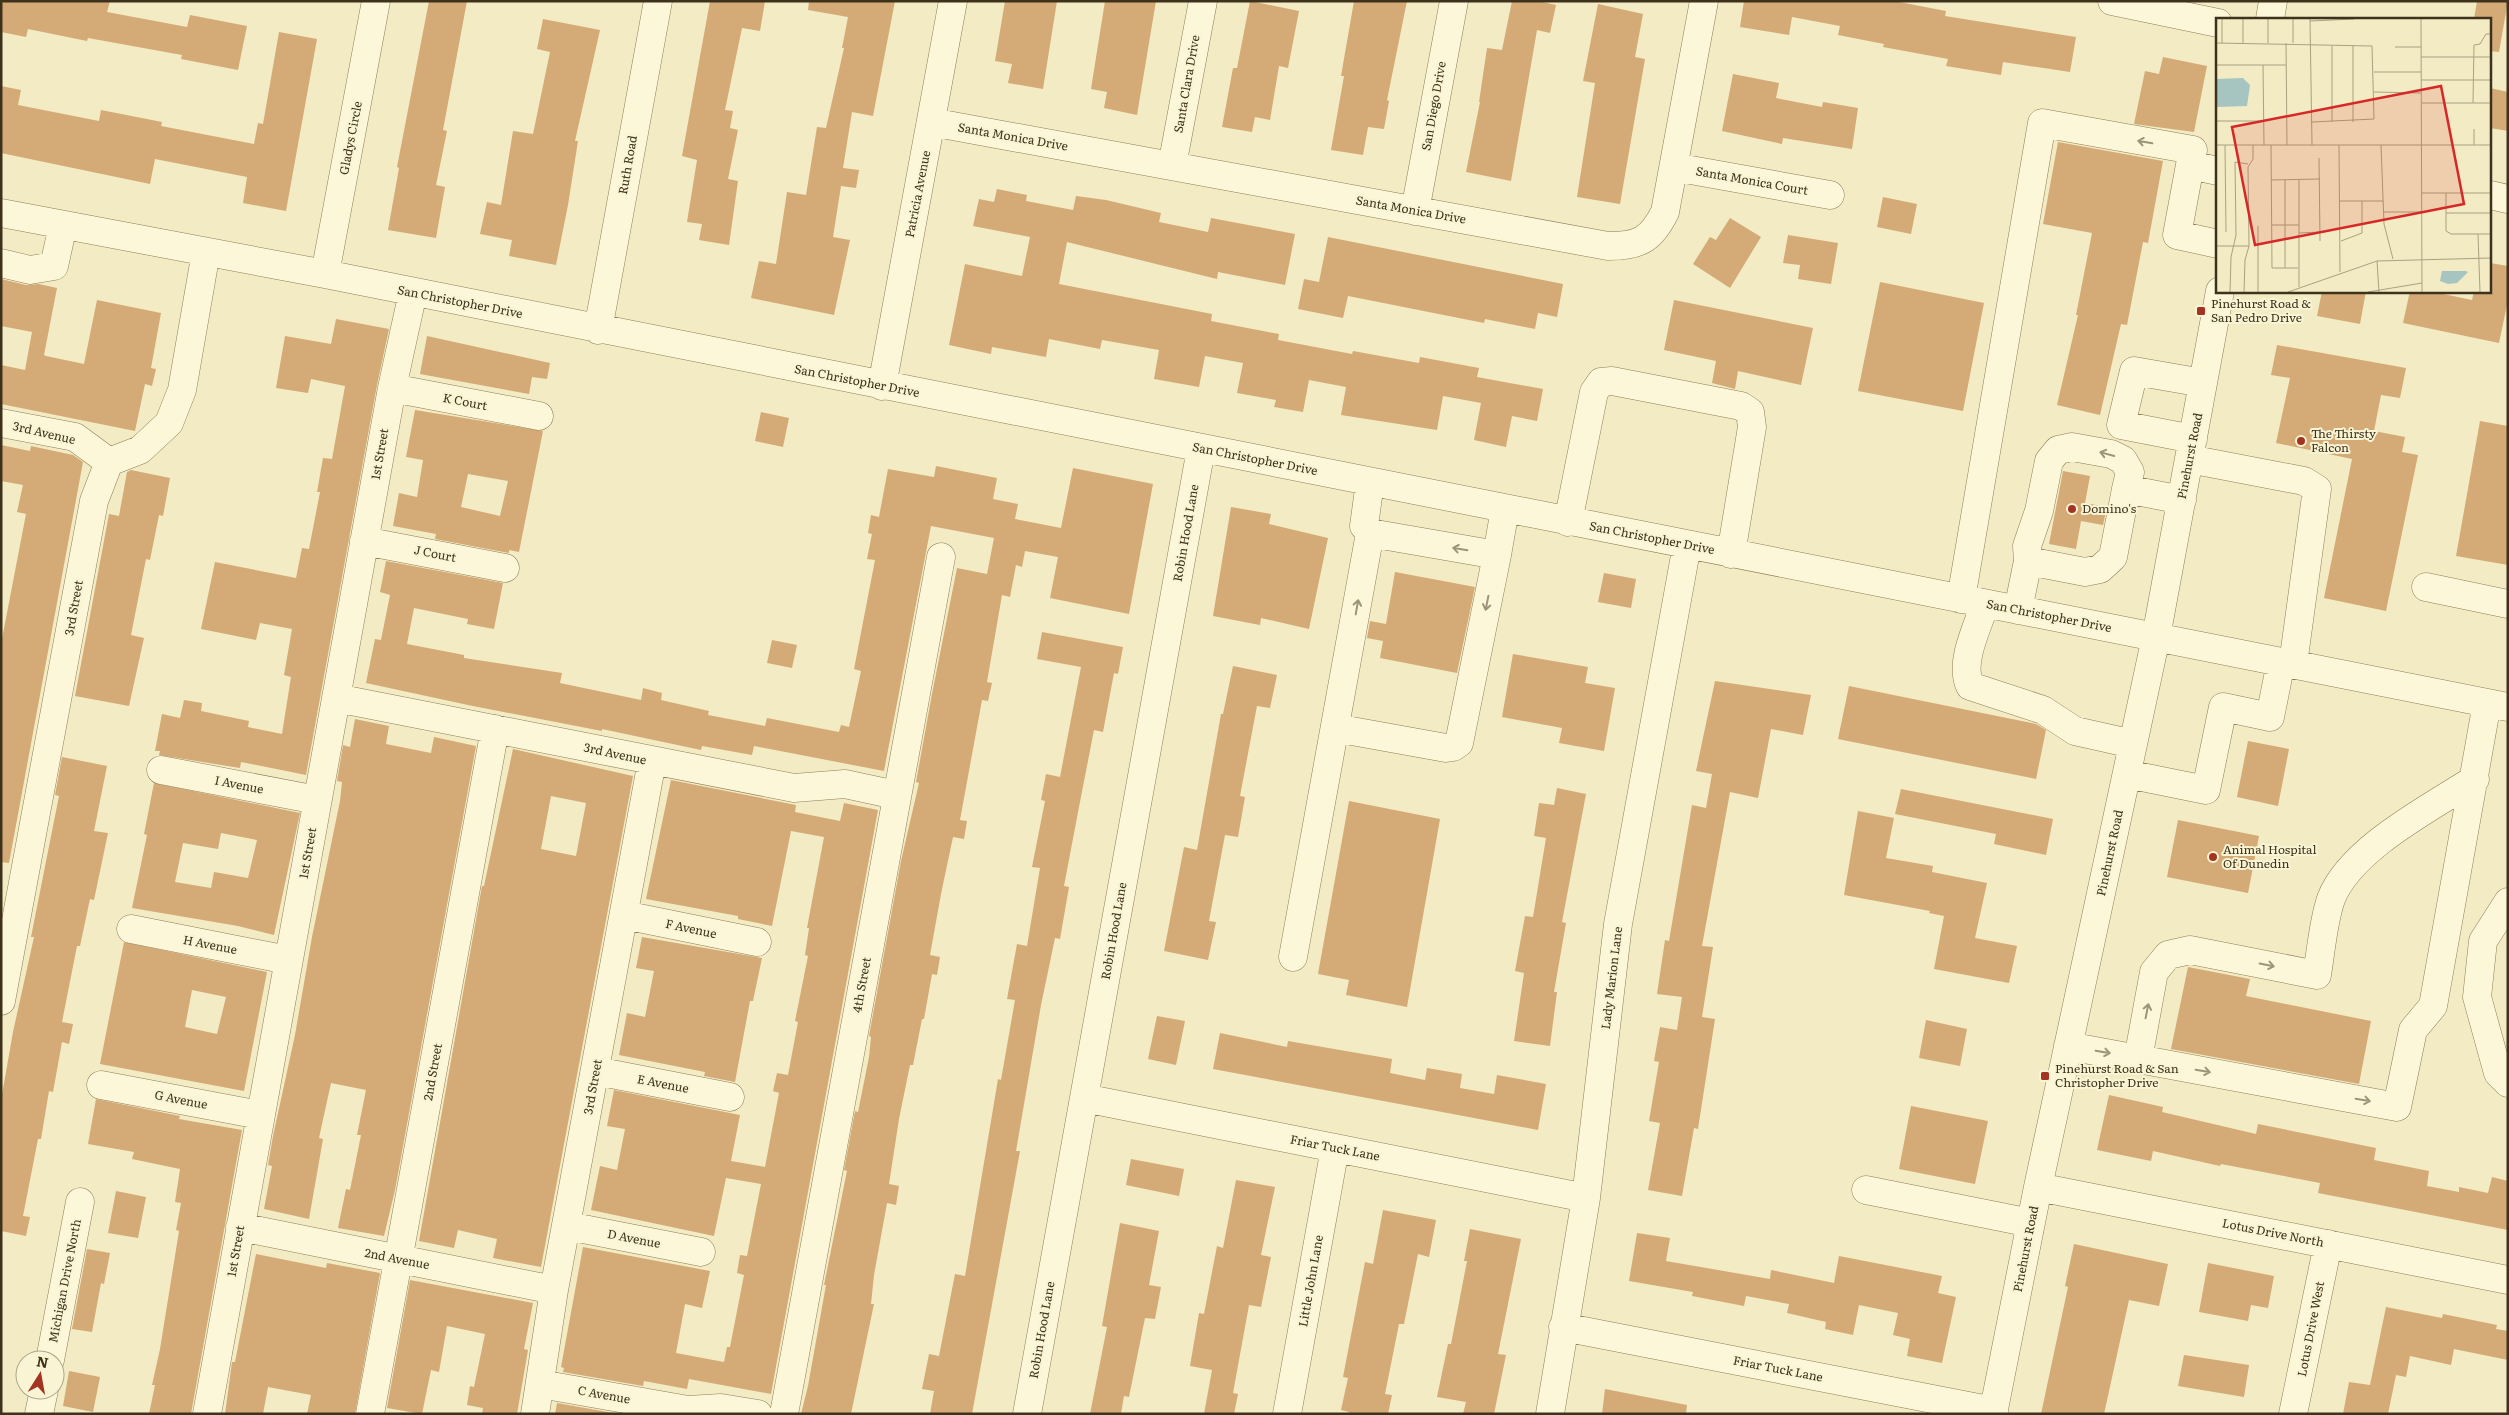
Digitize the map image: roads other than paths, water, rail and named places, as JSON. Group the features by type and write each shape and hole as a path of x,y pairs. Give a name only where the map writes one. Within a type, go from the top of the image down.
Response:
{"street":[{"name":"Gladys Circle","path":"325,274 376,1"},
{"name":"Ruth Road","path":"598,330 658,1"},
{"name":"Patricia Avenue","path":"882,386 953,1"},
{"name":"Santa Clara Drive","path":"1172,166 1203,1"},
{"name":"San Diego Drive","path":"1415,211 1454,1"},
{"name":"Santa Monica Drive","path":"931,122 1608,246 1628,246 1644,240 1656,230 1665,212 1704,1"},
{"path":"2112,1 2216,23"},
{"path":"2270,18 2274,1"},
{"path":"2133,744 2075,731 2043,710 1970,686 1965,676 1969,654 1973,601 2042,123 2192,158 2216,170"},
{"path":"2192,158 2177,235 2216,244"},
{"name":"Santa Monica Court","path":"1674,167 1830,196"},
{"path":"2492,195 2508,199"},
{"name":"San Christopher Drive","path":"1,213 325,274 598,330 2498,705"},
{"path":"1,263 30,270 54,266 63,225"},
{"path":"109,462 140,450 169,423 182,390 206,252"},
{"name":"1st Street","path":"207,1414 364,541 412,292"},
{"name":"Pinehurst Road","path":"1994,1412 2038,1187 2156,637 2220,292"},
{"path":"2127,774 2206,790 2223,707 2270,717 2287,663 2317,489 2304,481 2191,449 2122,425 2134,371 2203,383"},
{"path":"1568,522 1594,392 1601,382 1612,381 1741,406 1750,412 1752,427 1731,554"},
{"name":"K Court","path":"392,388 539,416"},
{"name":"3rd Avenue","path":"1,423 75,437 109,462"},
{"path":"2018,610 2028,561 2027,546 2039,511 2049,461 2058,450 2072,446 2111,454 2123,460 2130,472 2113,557 2100,569 2085,572 2028,561"},
{"name":"Robin Hood Lane","path":"1027,1414 1201,449"},
{"name":"3rd Street","path":"1,1001 94,501 109,462"},
{"path":"1370,482 1364,526 1370,533 1496,555"},
{"path":"2126,489 2182,500"},
{"path":"1335,728 1446,748 1453,748 1459,743 1505,509"},
{"path":"1293,957 1370,533"},
{"name":"J Court","path":"364,541 506,568"},
{"name":"Lady Marion Lane","path":"1550,1414 1563,1326 1586,1198 1618,924 1687,545"},
{"name":"4th Street","path":"784,1414 941,557"},
{"path":"2426,587 2508,604"},
{"name":"3rd Avenue","path":"336,698 794,788 845,784 896,795"},
{"path":"2068,1046 2398,1107 2413,1030 2433,1006 2475,779 2498,705"},
{"name":"2nd Street","path":"370,1414 495,729"},
{"name":"3rd Street","path":"535,1414 554,1290 568,1226 652,761"},
{"name":"I Avenue","path":"161,770 317,800"},
{"path":"2138,1059 2154,972 2168,956 2190,950 2317,974 2331,900 2346,873 2366,851 2475,779"},
{"path":"2508,902 2483,941 2477,997 2498,1074 2508,1083"},
{"name":"F Avenue","path":"624,915 757,942"},
{"name":"H Avenue","path":"131,929 288,960"},
{"name":"E Avenue","path":"596,1071 730,1097"},
{"name":"G Avenue","path":"101,1084 260,1115"},
{"name":"Friar Tuck Lane","path":"1084,1098 1586,1198"},
{"name":"Little John Lane","path":"1287,1414 1335,1148"},
{"name":"Lotus Drive North","path":"2038,1187 2508,1280"},
{"path":"1866,1190 2031,1223"},
{"name":"Michigan Drive North","path":"52,1350 80,1202"},
{"name":"D Avenue","path":"568,1226 701,1252"},
{"name":"2nd Avenue","path":"240,1228 554,1290"},
{"name":"Lotus Drive West","path":"2293,1414 2328,1244"},
{"name":"Friar Tuck Lane","path":"1563,1326 1994,1412"},
{"name":"C Avenue","path":"540,1384 688,1410 721,1408 758,1414"},
{"path":"39,1414 42,1400"}],"place":[{"name":"Pinehurst Road & San Pedro Drive","path":"2201,311"},
{"name":"The Thirsty Falcon","path":"2301,441"},
{"name":"Domino's","path":"2072,509"},
{"name":"Animal Hospital Of Dunedin","path":"2213,857"},
{"name":"Pinehurst Road & San Christopher Drive","path":"2045,1076"}]}
